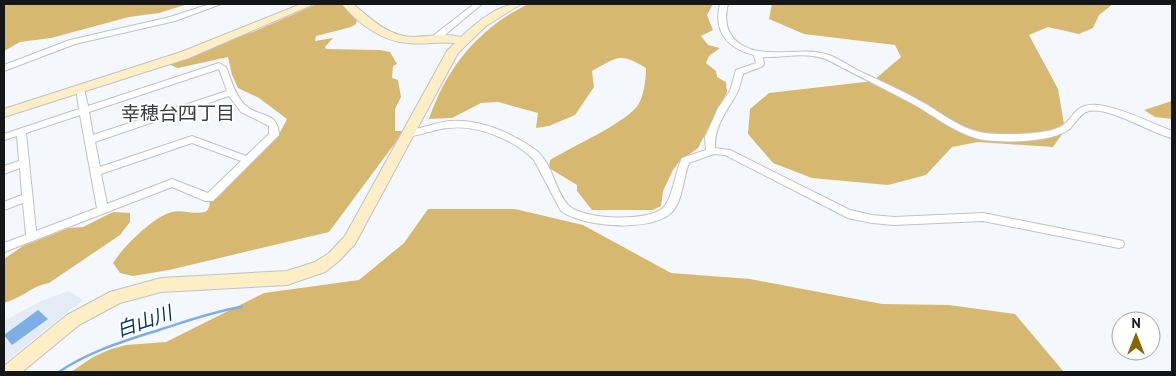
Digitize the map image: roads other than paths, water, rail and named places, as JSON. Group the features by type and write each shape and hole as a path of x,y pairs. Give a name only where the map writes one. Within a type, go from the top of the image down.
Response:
{"main road":[{"path":"4,113 185,55 309,4"},
{"path":"347,4 392,37 408,40 437,37 463,41"},
{"path":"9,372 73,320 89,310 133,291 161,286 280,279 320,267 334,257 350,240 410,133 443,66 463,41 482,24 516,4"}],"street":[{"path":"4,68 73,42 172,18 217,4"},
{"path":"437,37 478,4"},
{"path":"724,4 721,22 724,33 740,47 758,54 826,56 903,95 951,124 981,136 1016,137 1062,130 1082,110 1093,108 1143,123 1172,135"},
{"path":"711,152 710,137 722,108 734,91 739,72 760,64 758,54"},
{"path":"4,137 219,66 222,66 238,104 249,113 267,119 274,125 274,135 209,198 172,184 4,248"},
{"path":"80,89 103,210"},
{"path":"90,140 232,92"},
{"path":"410,133 460,123 490,131 525,146 539,157 565,209 581,218 622,221 659,216 671,206 685,161 711,152 727,152 794,189 848,214 894,221 983,217 1119,244"},
{"path":"21,131 31,237"},
{"path":"96,172 192,139 248,160"},
{"path":"4,170 24,163"},
{"path":"4,206 26,198"}],"water":[{"path":"38,310 48,319 12,345 4,335"}],"waterway":[{"name":"白山川","path":"59,372 71,364 124,341 203,316 242,307"}],"district":[{"name":"幸穂台四丁目","path":"178,113"}]}
